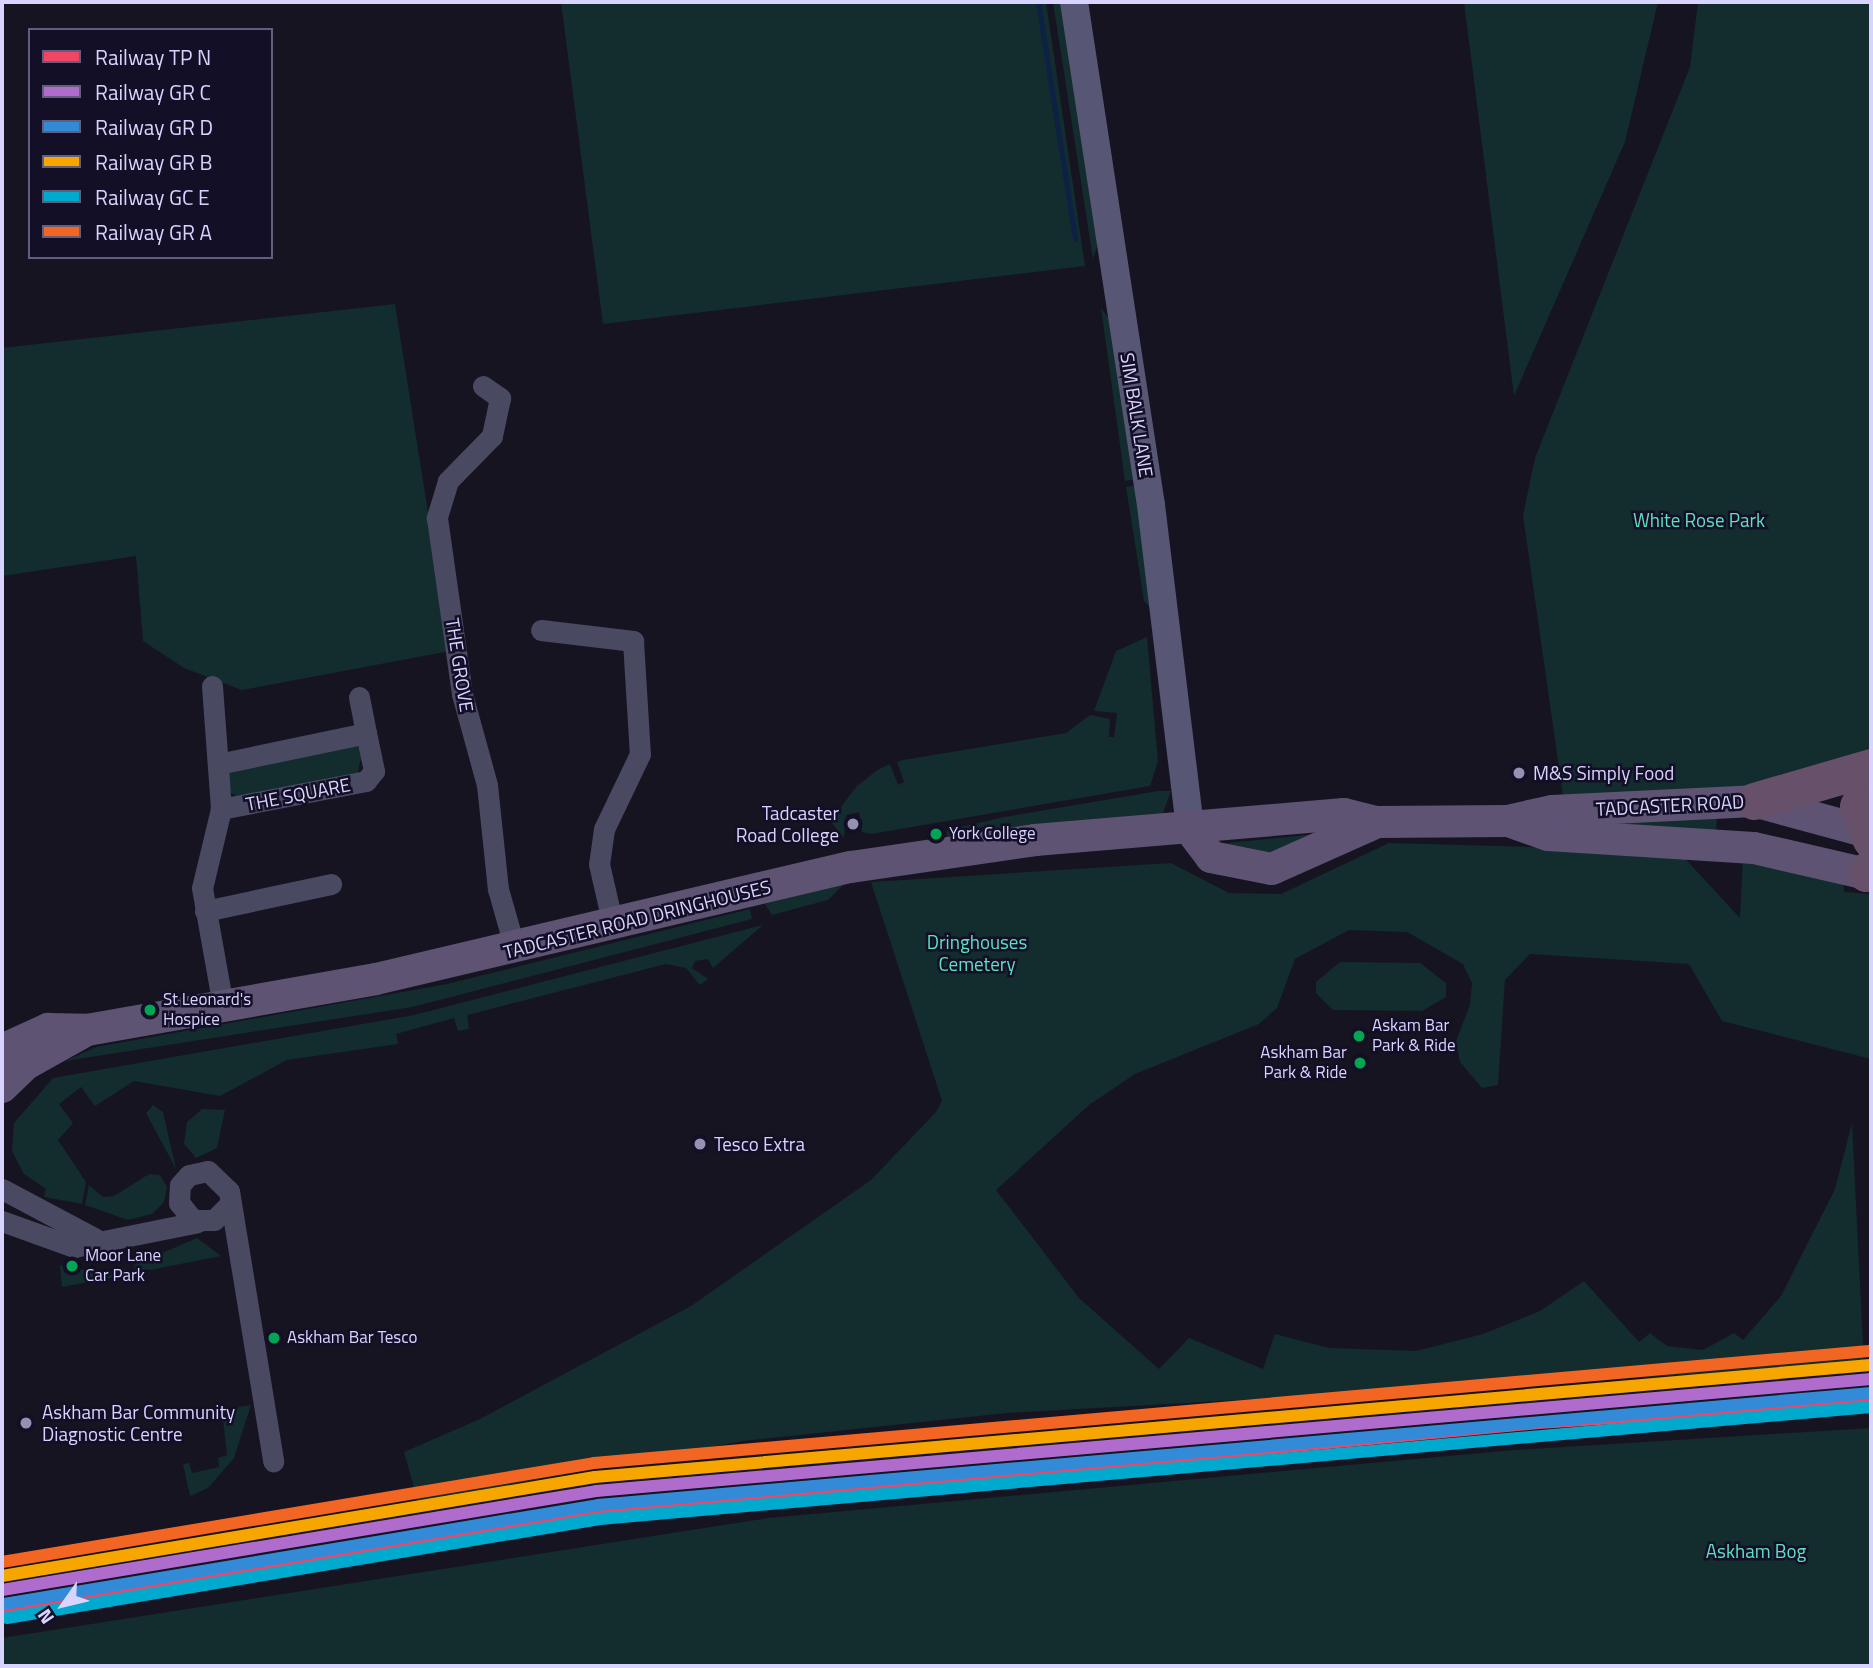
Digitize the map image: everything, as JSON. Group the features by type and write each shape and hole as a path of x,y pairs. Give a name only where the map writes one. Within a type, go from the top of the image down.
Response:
{"highway":[{"path":"1754,801 1871,767"},
{"path":"1869,853 1858,806 1871,781"}],"main road":[{"name":"TADCASTER ROAD","path":"1190,829 1344,814 1377,822 1507,821 1552,811 1754,801 1869,853"},
{"name":"TADCASTER ROAD","path":"1507,821 1548,835 1869,853"},
{"name":"TADCASTER ROAD","path":"1190,829 1211,857 1272,869 1377,822"},
{"name":"TADCASTER ROAD DRINGHOUSES","path":"2,1050 48,1029 88,1030 515,949 893,859 1035,839 1190,829"},
{"name":"TADCASTER ROAD DRINGHOUSES","path":"2,1087 26,1064 88,1030"}],"street":[{"name":"SIM BALK LANE","path":"1074,2 1151,505 1190,829"},
{"name":"THE GROVE","path":"482,386 510,395 492,436 448,481 437,518 463,694 487,785 498,889 515,949"},
{"path":"541,630 633,641 640,754 604,829 599,864 613,925"},
{"name":"THE SQUARE","path":"212,686 221,809 203,873 205,911 223,1006"},
{"name":"THE SQUARE","path":"221,809 366,780 374,771 359,697"},
{"path":"218,764 366,733"},
{"path":"205,911 331,884"},
{"path":"148,1234 179,1203 184,1180 208,1171 226,1183 236,1264 273,1461"},
{"path":"2,1189 96,1239"},
{"path":"179,1203 203,1222 236,1264"},
{"path":"2,1221 74,1247 96,1239 148,1234 203,1222 228,1206"}],"green space":[{"path":"561,2 1046,2 1085,266 603,324"},
{"path":"1053,2 1063,2 1099,240 1093,259"},
{"path":"1464,2 1658,2 1625,142 1514,396"},
{"name":"White Rose Park","path":"1698,2 1871,2 1871,755 1720,793 1563,796 1523,515 1535,458 1690,67"},
{"path":"395,304 450,651 242,690 184,668 143,641 136,556 2,576 2,348"},
{"path":"1101,308 1109,319 1136,479 1125,481"},
{"path":"1137,485 1154,611 1144,601 1126,487"},
{"path":"1147,637 1158,761 1150,786 871,834 862,832 859,812 846,815 844,838 830,821 857,786 879,769 890,764 898,785 904,782 897,762 903,760 1066,733 1090,715 1110,719 1109,737 1114,737 1117,713 1094,711 1116,651"},
{"path":"357,745 363,750 357,775 239,798 227,790 228,771"},
{"path":"1171,791 1162,816 947,836 947,830 1004,817"},
{"path":"1717,816 1716,832 1537,821"},
{"path":"1315,834 1295,847 1260,856 1218,844"},
{"name":"Dringhouses Cemetery","path":"1389,843 1678,851 1740,918 1743,855 1843,879 1844,892 1871,894 1871,1059 1722,1021 1689,964 1530,954 1505,980 1498,1085 1482,1088 1460,1062 1456,1041 1470,1005 1472,983 1463,964 1407,932 1349,930 1295,959 1277,1008 1259,1024 1135,1074 1089,1105 996,1190 1079,1298 1159,1369 1189,1338 1263,1369 1275,1334 1329,1348 1416,1351 1483,1334 1540,1311 1584,1281 1639,1342 1650,1333 1667,1346 1703,1350 1734,1333 1743,1340 1781,1296 1835,1189 1852,1123 1864,1365 1007,1413 743,1441 418,1502 404,1452 480,1419 691,1306 871,1180 936,1112 942,1101 871,882 1171,863 1229,893 1281,894"},
{"path":"844,884 828,900 772,915 765,904"},
{"path":"750,909 752,919 412,1007 65,1061 96,1047 447,984"},
{"path":"763,925 713,968 708,959 695,961 692,968 708,979 700,985 686,968 666,964 467,1015 469,1029 458,1031 454,1018 396,1034 398,1044 287,1060 220,1096 134,1081 95,1106 81,1087 59,1104 73,1123 58,1140 86,1182 82,1204 44,1197 46,1189 24,1174 12,1151 14,1123 53,1078 414,1015"},
{"path":"1340,962 1420,963 1446,983 1446,997 1422,1011 1333,1010 1316,993 1316,982"},
{"path":"153,1105 163,1112 176,1169 146,1113"},
{"path":"202,1109 225,1110 217,1148 196,1158 184,1144 187,1122"},
{"path":"149,1174 160,1175 167,1187 164,1202 152,1214 128,1220 85,1205 89,1185 103,1197 114,1196"},
{"path":"197,1238 221,1256 135,1273 134,1265"},
{"path":"60,1265 104,1274 125,1268 126,1275 62,1287"},
{"path":"251,1405 234,1458 208,1488 190,1496 183,1464 189,1463 192,1473 219,1467 218,1458 227,1455 223,1420 234,1418 232,1408"},
{"name":"Askham Bog","path":"1871,1428 1871,1666 2,1666 2,1638 768,1518 1514,1450"}],"waterway":[{"path":"1038,2 1075,239"}],"transit line":[{"path":"2,1562 594,1463 1869,1351"},
{"path":"2,1576 595,1477 1870,1365"},
{"path":"2,1590 596,1491 1871,1379"},
{"path":"4,1604 598,1505 1871,1393"},
{"path":"2,1608 596,1512 1539,1423 1871,1401"},
{"path":"7,1618 600,1519 1871,1407"}],"place":[{"name":"M&S Simply Food","path":"1519,773"},
{"name":"Tadcaster Road College","path":"853,824"},
{"name":"York College","path":"936,834"},
{"name":"St Leonard's Hospice","path":"150,1010"},
{"name":"Askam Bar Park & Ride","path":"1359,1036"},
{"name":"Askham Bar Park & Ride","path":"1360,1063"},
{"name":"Tesco Extra","path":"700,1144"},
{"name":"Moor Lane Car Park","path":"72,1266"},
{"name":"Askham Bar Tesco","path":"274,1338"},
{"name":"Askham Bar Community Diagnostic Centre","path":"26,1423"}]}
